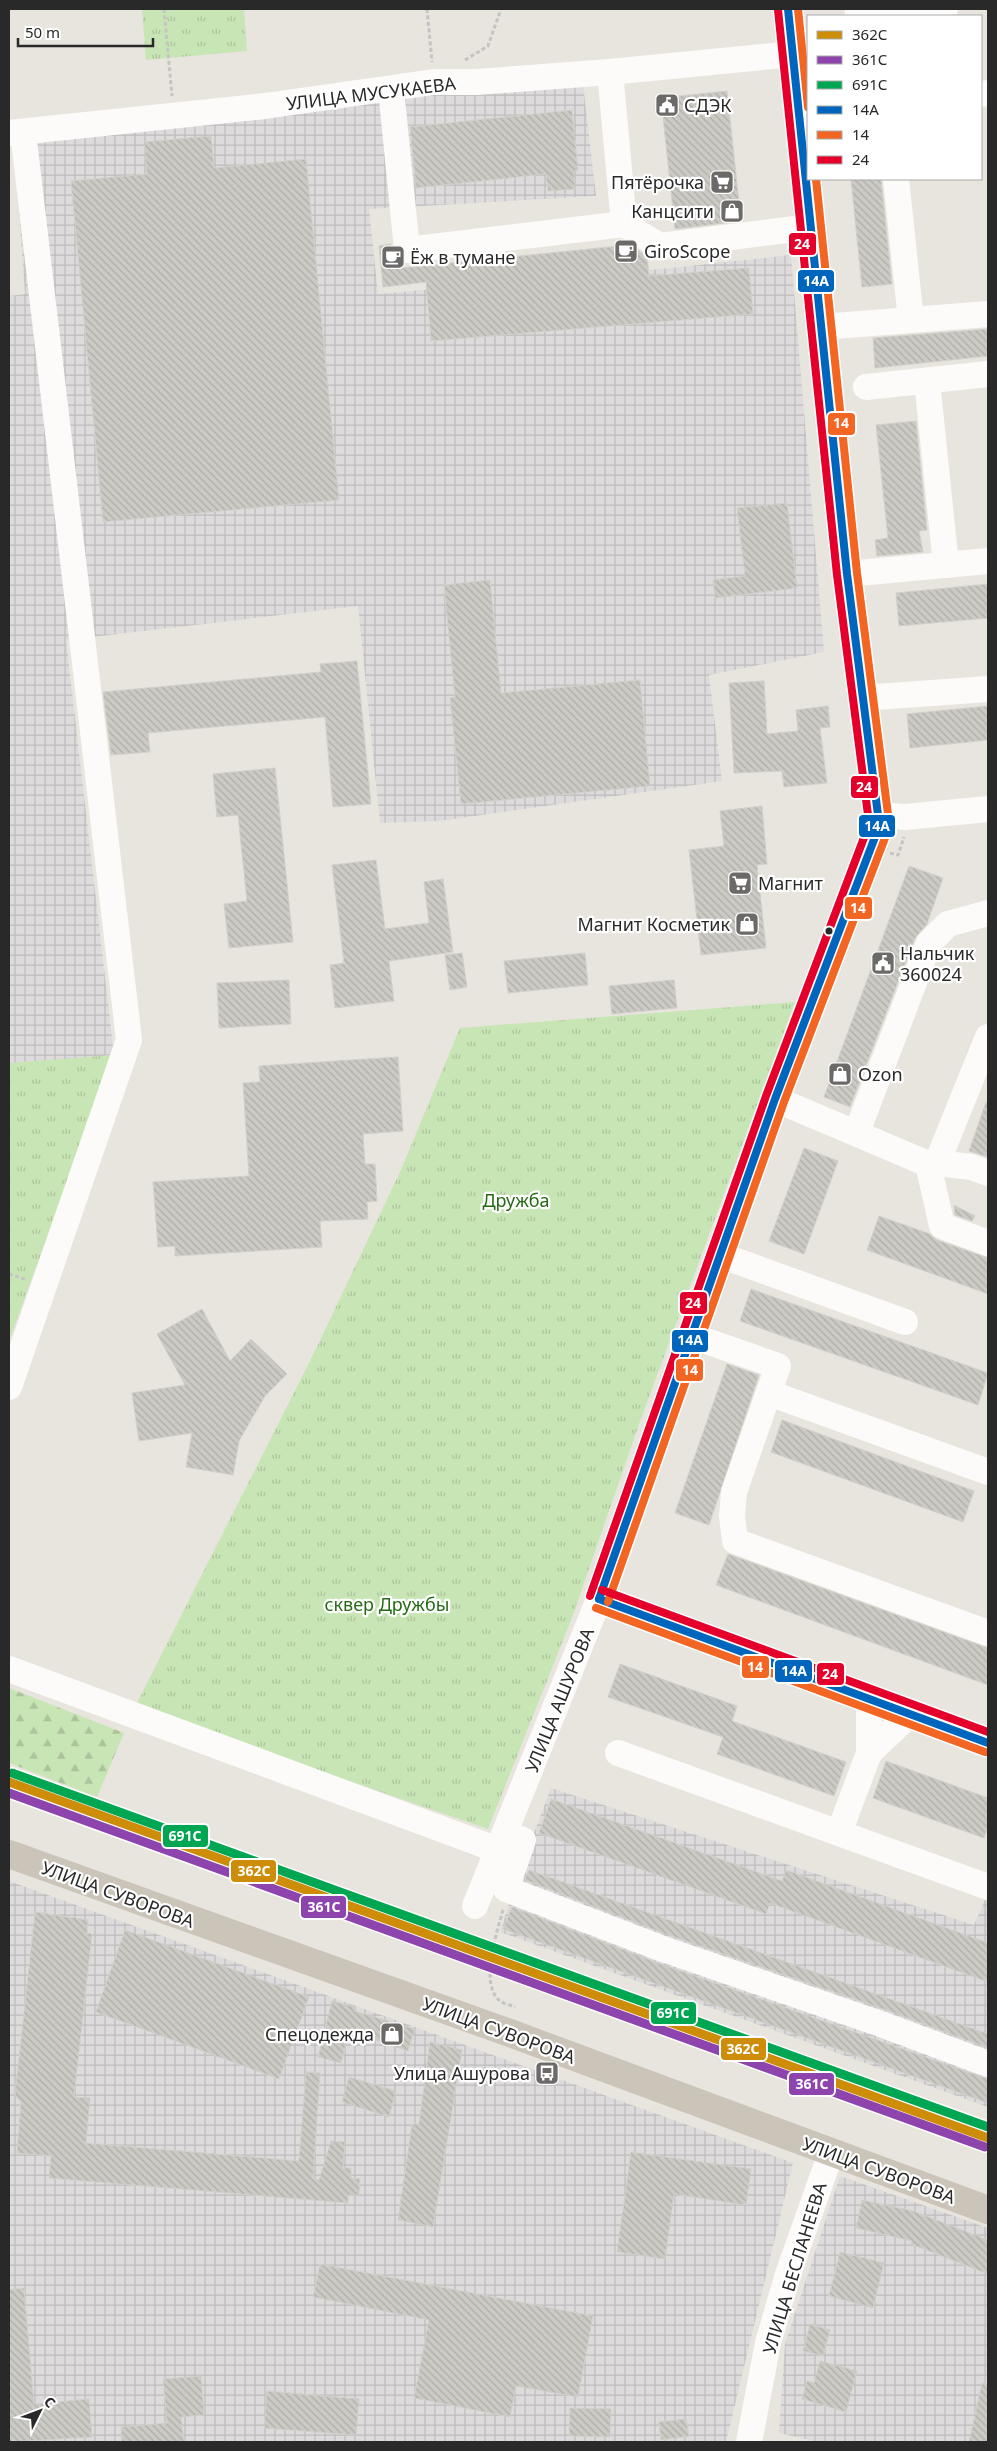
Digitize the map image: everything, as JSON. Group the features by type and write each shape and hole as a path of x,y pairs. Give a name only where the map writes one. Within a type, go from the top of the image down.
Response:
{"main road":[{"name":"УЛИЦА СУВОРОВА","path":"9,1854 507,2032 988,2210"}],"street":[{"name":"УЛИЦА АШУРОВА","path":"788,9 793,54 804,113 807,170"},
{"path":"870,15 945,9"},
{"name":"УЛИЦА МУСУКАЕВА","path":"16,133 174,116 434,82 476,82 610,72 793,54"},
{"path":"610,72 624,224"},
{"path":"392,89 408,250 624,224 660,246 810,227"},
{"path":"9,1387 129,1040 16,133"},
{"name":"УЛИЦА АШУРОВА","path":"475,1906 599,1599 775,1099 875,837 878,815 848,574 810,227 808,180"},
{"path":"896,180 911,320"},
{"path":"821,327 988,314"},
{"path":"866,387 988,374"},
{"path":"927,380 946,565"},
{"path":"848,574 988,561"},
{"path":"862,698 988,689"},
{"path":"878,815 904,817 988,809"},
{"path":"857,1132 929,943 948,924 988,913"},
{"path":"988,1037 933,1164 942,1226 988,1243"},
{"path":"775,1099 933,1164 971,1167 988,1173"},
{"path":"720,1255 904,1322"},
{"path":"692,1336 778,1366 734,1492 732,1516 735,1540 988,1632"},
{"path":"769,1393 988,1472"},
{"path":"599,1599 988,1743"},
{"path":"9,1669 502,1842 523,1840 506,1889 508,1890 663,1949 881,2024 988,2064"},
{"path":"839,1833 869,1753 869,1699"},
{"path":"869,1753 910,1714"},
{"path":"618,1753 988,1887"},
{"name":"УЛИЦА БЕСЛАНЕЕВА","path":"749,2442 771,2334 788,2274 831,2153"}],"path":[{"path":"164,9 174,116"},
{"path":"427,9 434,82"},
{"path":"463,61 488,46 500,9"},
{"path":"884,851 898,855 905,834"},
{"path":"508,1890 492,1958 490,1984 500,2001 515,2007"}],"shaded area":[{"path":"583,84 596,196 369,209 378,294 671,268 791,255 824,652 709,675 722,781 439,821 380,823 358,606 66,640 114,1055 9,1064 9,296 25,294 14,143 353,98"},
{"path":"551,1788 974,1925 988,1893 988,2107 500,1932 523,1862"},
{"path":"9,1881 793,2163 726,2442 9,2442"},
{"path":"840,2176 988,2228 988,2442 819,2442 779,2433 785,2344"}],"green space":[{"path":"142,9 244,9 247,51 146,60"},
{"name":"сквер Дружбы","path":"795,1002 639,1424 573,1615 488,1829 135,1707 316,1349 400,1172 460,1028"},
{"path":"114,1055 9,1341 9,1063"},
{"path":"9,1688 124,1733 97,1797 9,1763"}],"building":[{"path":"727,91 741,221 675,229 661,98"},
{"path":"572,110 578,170 574,171 575,189 548,191 546,174 416,188 410,127"},
{"path":"211,136 214,168 306,159 339,500 103,522 71,181 147,174 144,142"},
{"path":"851,180 881,180 892,284 862,287"},
{"path":"391,244 395,258 400,263 401,268 629,245 647,256 649,276 749,268 753,314 431,341 426,282 383,287 379,246"},
{"path":"988,329 988,356 875,368 873,338"},
{"path":"916,421 927,530 919,531 923,552 877,556 875,540 888,538 876,425"},
{"path":"787,503 797,588 715,598 713,580 745,576 737,508"},
{"path":"490,580 501,693 640,680 650,786 461,804 450,698 455,697 444,585"},
{"path":"988,584 988,618 899,626 896,593"},
{"path":"357,661 371,804 333,807 325,717 148,733 150,752 111,755 103,692 321,672 320,664"},
{"path":"764,681 767,734 798,731 796,710 828,706 830,727 820,728 827,783 784,787 782,771 734,773 729,683"},
{"path":"988,706 988,740 910,748 907,714"},
{"path":"275,768 293,942 229,948 224,904 247,901 238,815 217,817 213,774"},
{"path":"762,806 767,864 757,865 766,948 701,955 689,850 724,846 720,811"},
{"path":"376,860 385,929 429,923 424,882 443,879 453,952 389,961 394,1001 335,1008 330,965 344,963 332,865"},
{"path":"909,866 943,878 927,924 915,938 850,1107 824,1097"},
{"path":"462,953 467,987 450,990 445,955"},
{"path":"585,953 588,985 508,993 504,961"},
{"path":"289,980 291,1024 219,1028 217,983"},
{"path":"674,980 677,1008 612,1014 609,986"},
{"path":"398,1057 403,1131 363,1134 365,1164 375,1164 377,1201 367,1202 368,1219 320,1221 322,1247 175,1256 175,1246 158,1247 153,1182 249,1176 243,1083 260,1082 259,1066"},
{"path":"986,1102 988,1102 988,1157 969,1151"},
{"path":"804,1148 838,1161 804,1254 769,1241"},
{"path":"954,1205 975,1216 972,1221 955,1215"},
{"path":"879,1216 930,1234 937,1240 988,1258 988,1294 867,1250"},
{"path":"751,1289 988,1373 978,1405 740,1321"},
{"path":"202,1309 230,1361 251,1339 287,1374 265,1396 239,1441 233,1475 186,1467 192,1433 139,1441 132,1393 185,1385 157,1334"},
{"path":"727,1364 759,1375 709,1525 675,1513"},
{"path":"782,1420 974,1491 963,1522 771,1452"},
{"path":"728,1554 988,1648 988,1685 716,1585"},
{"path":"620,1664 737,1706 732,1721 846,1762 834,1796 717,1754 723,1737 608,1697"},
{"path":"886,1761 988,1798 988,1826 984,1838 873,1798"},
{"path":"551,1799 782,1881 786,1870 988,1943 988,1982 770,1903 766,1914 539,1833"},
{"path":"529,1870 988,2034 988,2048 886,2010 668,1935 525,1880"},
{"path":"512,1907 658,1963 988,2079 988,2103 503,1929"},
{"path":"35,1912 88,1920 87,1933 92,1934 74,2097 90,2098 86,2143 299,2161 306,2072 320,2073 313,2179 319,2180 331,2141 345,2142 343,2168 351,2168 351,2178 360,2179 359,2195 348,2195 348,2203 49,2178 51,2156 17,2153 21,2102 15,2095"},
{"path":"125,1930 309,1997 279,2079 96,2012"},
{"path":"332,2001 355,2007 354,2011 415,2029 408,2051 349,2031 341,2063 318,2057"},
{"path":"430,2042 462,2050 433,2227 398,2220 412,2124 419,2124"},
{"path":"349,2077 396,2091 389,2117 342,2102"},
{"path":"631,2152 751,2169 746,2205 674,2194 665,2259 617,2252"},
{"path":"862,2200 913,2211 988,2240 988,2274 911,2244 912,2241 856,2228"},
{"path":"840,2252 884,2263 873,2308 829,2296"},
{"path":"320,2264 593,2316 578,2397 516,2386 510,2417 414,2398 429,2320 313,2297"},
{"path":"24,2288 34,2404 89,2399 92,2437 9,2442 9,2290"},
{"path":"810,2324 830,2330 823,2356 803,2351"},
{"path":"820,2361 857,2371 846,2412 802,2399 807,2381 814,2383"},
{"path":"201,2376 204,2415 181,2417 184,2442 122,2442 121,2427 167,2423 163,2379"},
{"path":"982,2383 988,2384 988,2442 969,2442"},
{"path":"267,2391 359,2399 356,2435 264,2428"},
{"path":"570,2408 611,2409 610,2437 569,2436"},
{"path":"686,2419 689,2436 661,2440 659,2422"}],"railway":[{"path":"9,1773 988,2128"}],"transit line":[{"name":"14А","path":"599,1599 775,1099 875,837 878,815 847,574 788,9"},
{"name":"14","path":"798,9 807,97"},
{"name":"24","path":"590,1596 766,1096 865,835 868,815 837,575 778,10"},
{"name":"14","path":"608,1602 784,1102 885,838 888,814 857,573 816,180"},
{"name":"24","path":"602,1590 988,1732"},
{"name":"14А","path":"599,1599 988,1743"},
{"name":"14","path":"596,1608 985,1752"},
{"name":"691С","path":"12,1773 988,2127"},
{"name":"362С","path":"9,1782 988,2138"},
{"name":"361С","path":"9,1793 985,2147"}],"place":[{"name":"СДЭК","path":"667,105"},
{"name":"Пятёрочка","path":"722,182"},
{"name":"Канцсити","path":"732,211"},
{"name":"GiroScope","path":"626,251"},
{"name":"Ёж в тумане","path":"393,257"},
{"name":"Магнит","path":"740,883"},
{"name":"Магнит Косметик","path":"747,924"},
{"name":"Нальчик 360024","path":"883,963"},
{"name":"Ozon","path":"840,1074"},
{"name":"Спецодежда","path":"392,2034"},
{"name":"Улица Ашурова","path":"547,2073"}],"park label":[{"name":"Дружба","path":"516,1200"}]}
